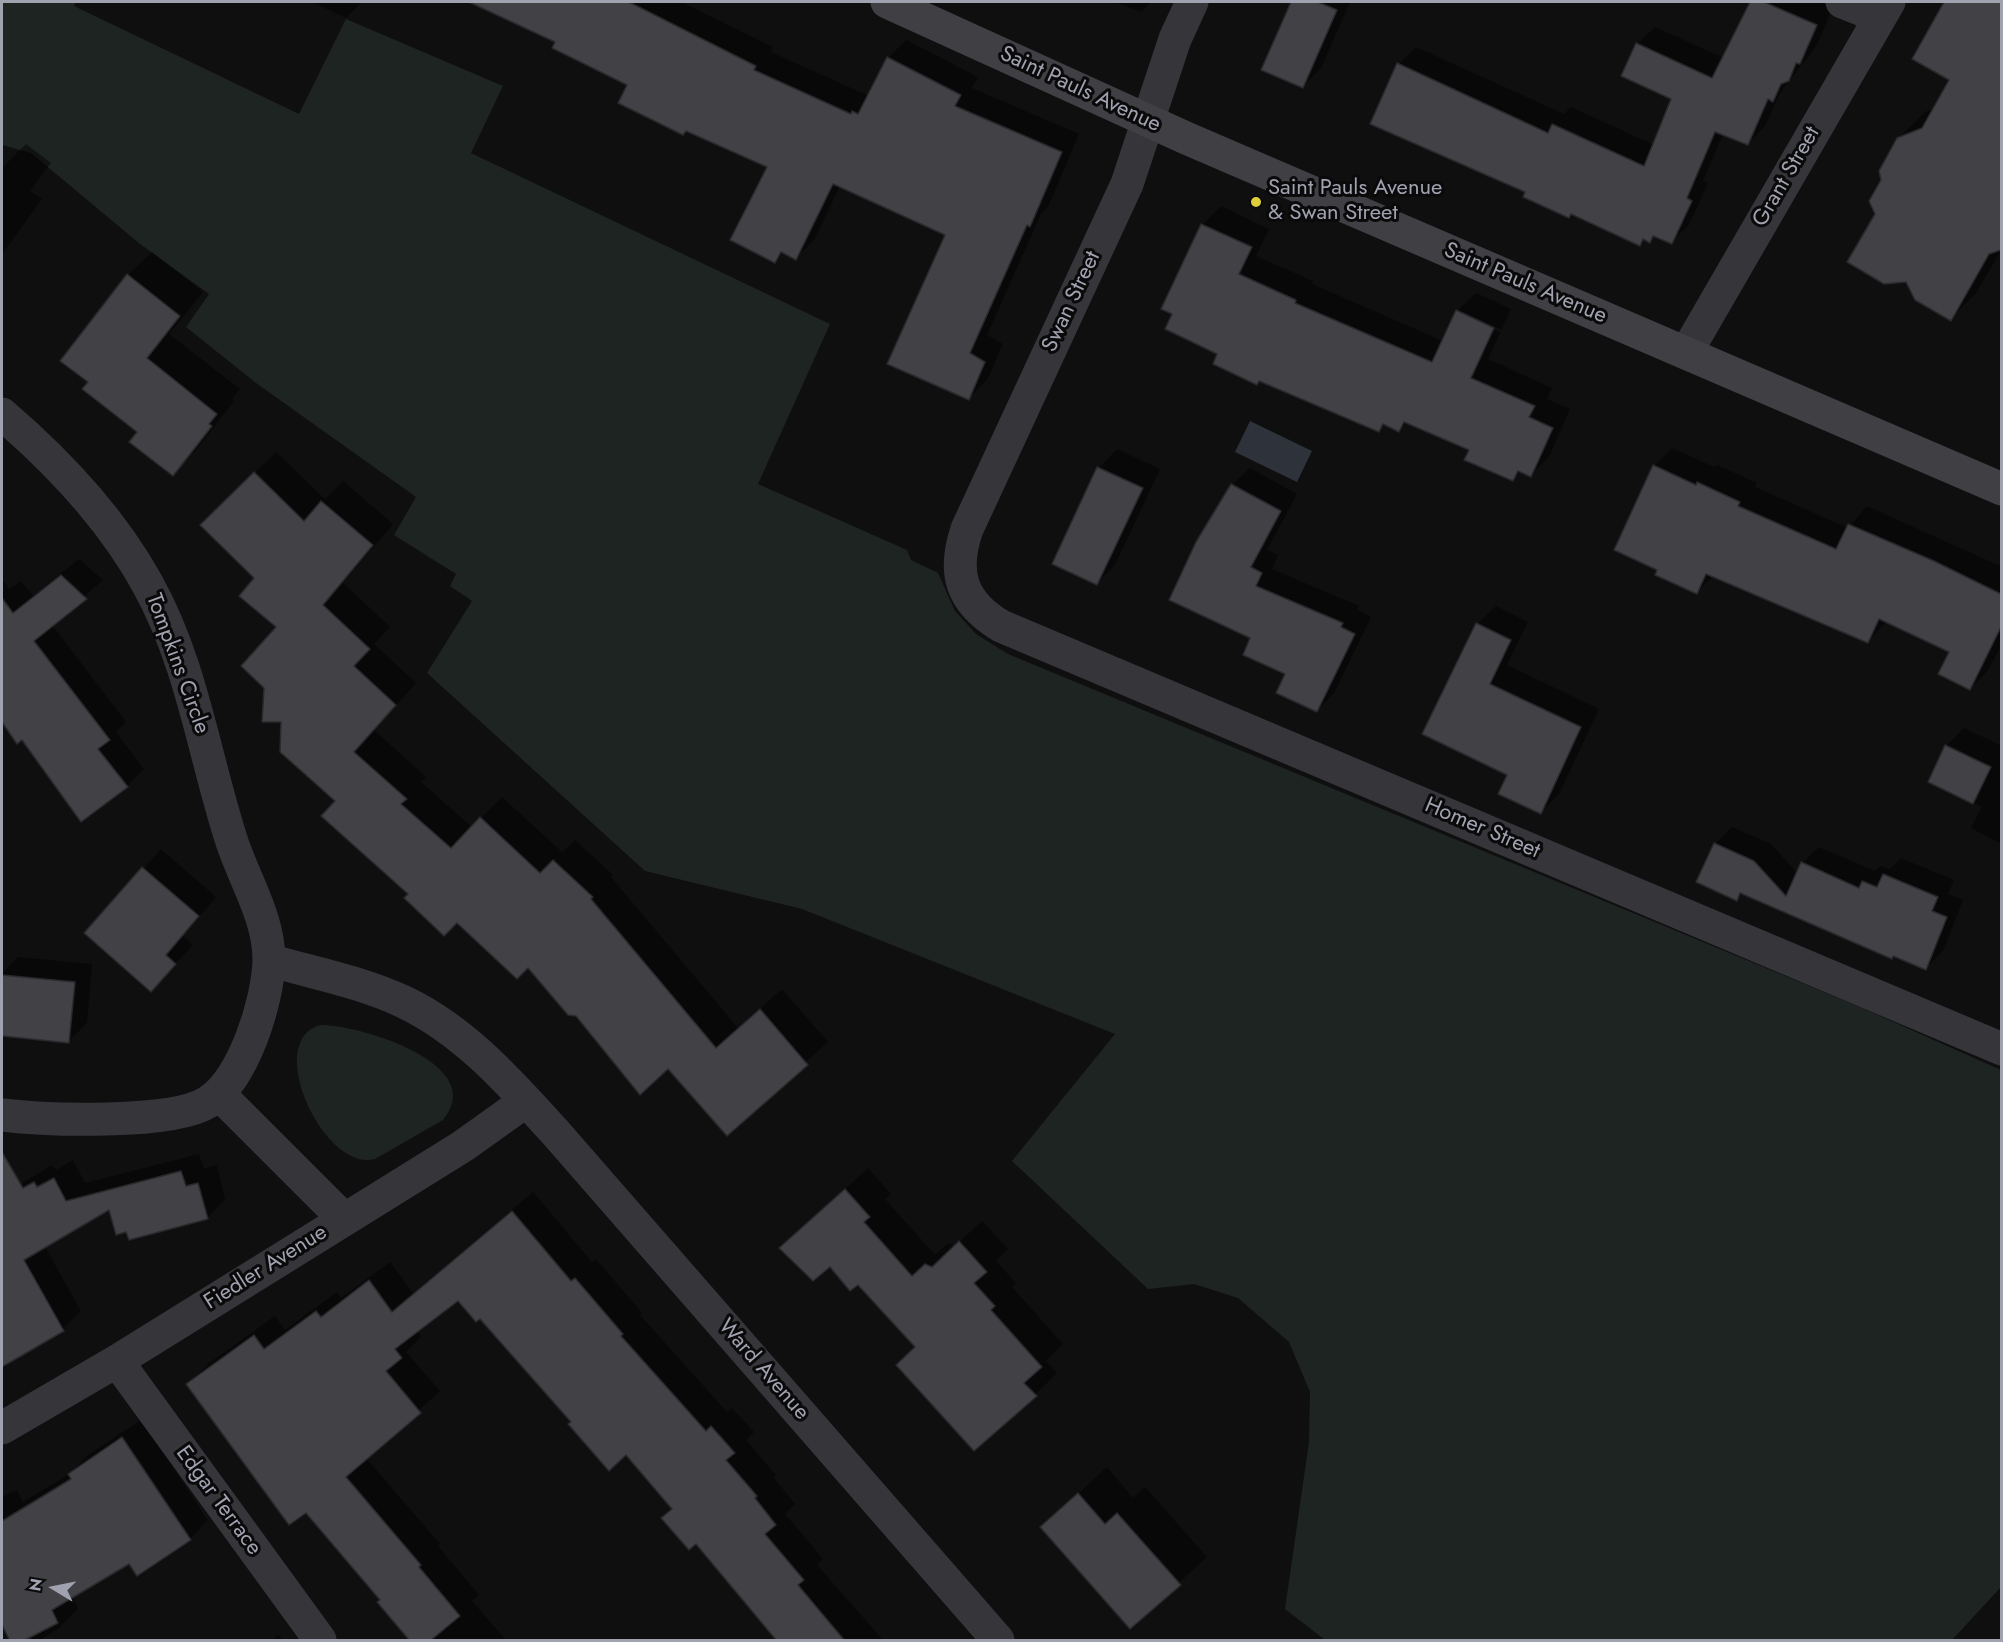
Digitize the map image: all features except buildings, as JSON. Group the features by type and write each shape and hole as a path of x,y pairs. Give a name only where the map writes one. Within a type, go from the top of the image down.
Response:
{"main road":[{"name":"Saint Pauls Avenue","path":"887,2 1148,120 2001,489"}],"street":[{"name":"Swan Street","path":"969,599 960,567 967,529 1127,184 1175,39 1192,2"},
{"path":"1842,2 1885,9"},
{"name":"Grant Street","path":"1686,353 1885,9"},
{"name":"Tompkins Circle","path":"2,414 28,436 97,510 125,546 148,584 167,624 195,707 232,843 264,922 269,960 264,999 238,1067 219,1094 206,1104 176,1113 53,1120 2,1115"},
{"name":"Homer Street","path":"969,599 987,617 1001,626 2001,1049"},
{"path":"269,960 380,993 424,1012 481,1055 526,1101"},
{"path":"219,1094 344,1220"},
{"name":"Fiedler Avenue","path":"2,1428 117,1361 344,1220 491,1127 526,1101"},
{"name":"Ward Avenue","path":"526,1101 998,1641"},
{"name":"Edgar Terrace","path":"117,1361 320,1641"}],"shaded area":[{"path":"2,2 76,2 74,6 299,114 346,19 503,86 471,153 830,324 758,484 907,550 911,560 938,573 955,611 976,634 1008,654 1860,1007 2001,1070 2001,1587 1952,1640 1325,1640 1285,1609 1309,1442 1310,1392 1289,1342 1238,1298 1194,1284 1148,1289 1012,1161 1115,1034 802,909 645,871 427,673 472,601 450,586 456,574 394,535 416,497 256,383 186,327 209,294 140,244 31,153 2,145"},
{"path":"1250,421 1312,451 1297,482 1235,452"},
{"path":"321,1025 363,1032 389,1040 435,1065 449,1082 453,1100 443,1120 375,1159 356,1158 337,1146 320,1126 307,1102 299,1077 297,1054 304,1035"}],"place":[{"name":"Saint Pauls Avenue & Swan Street","path":"1256,202"}]}
